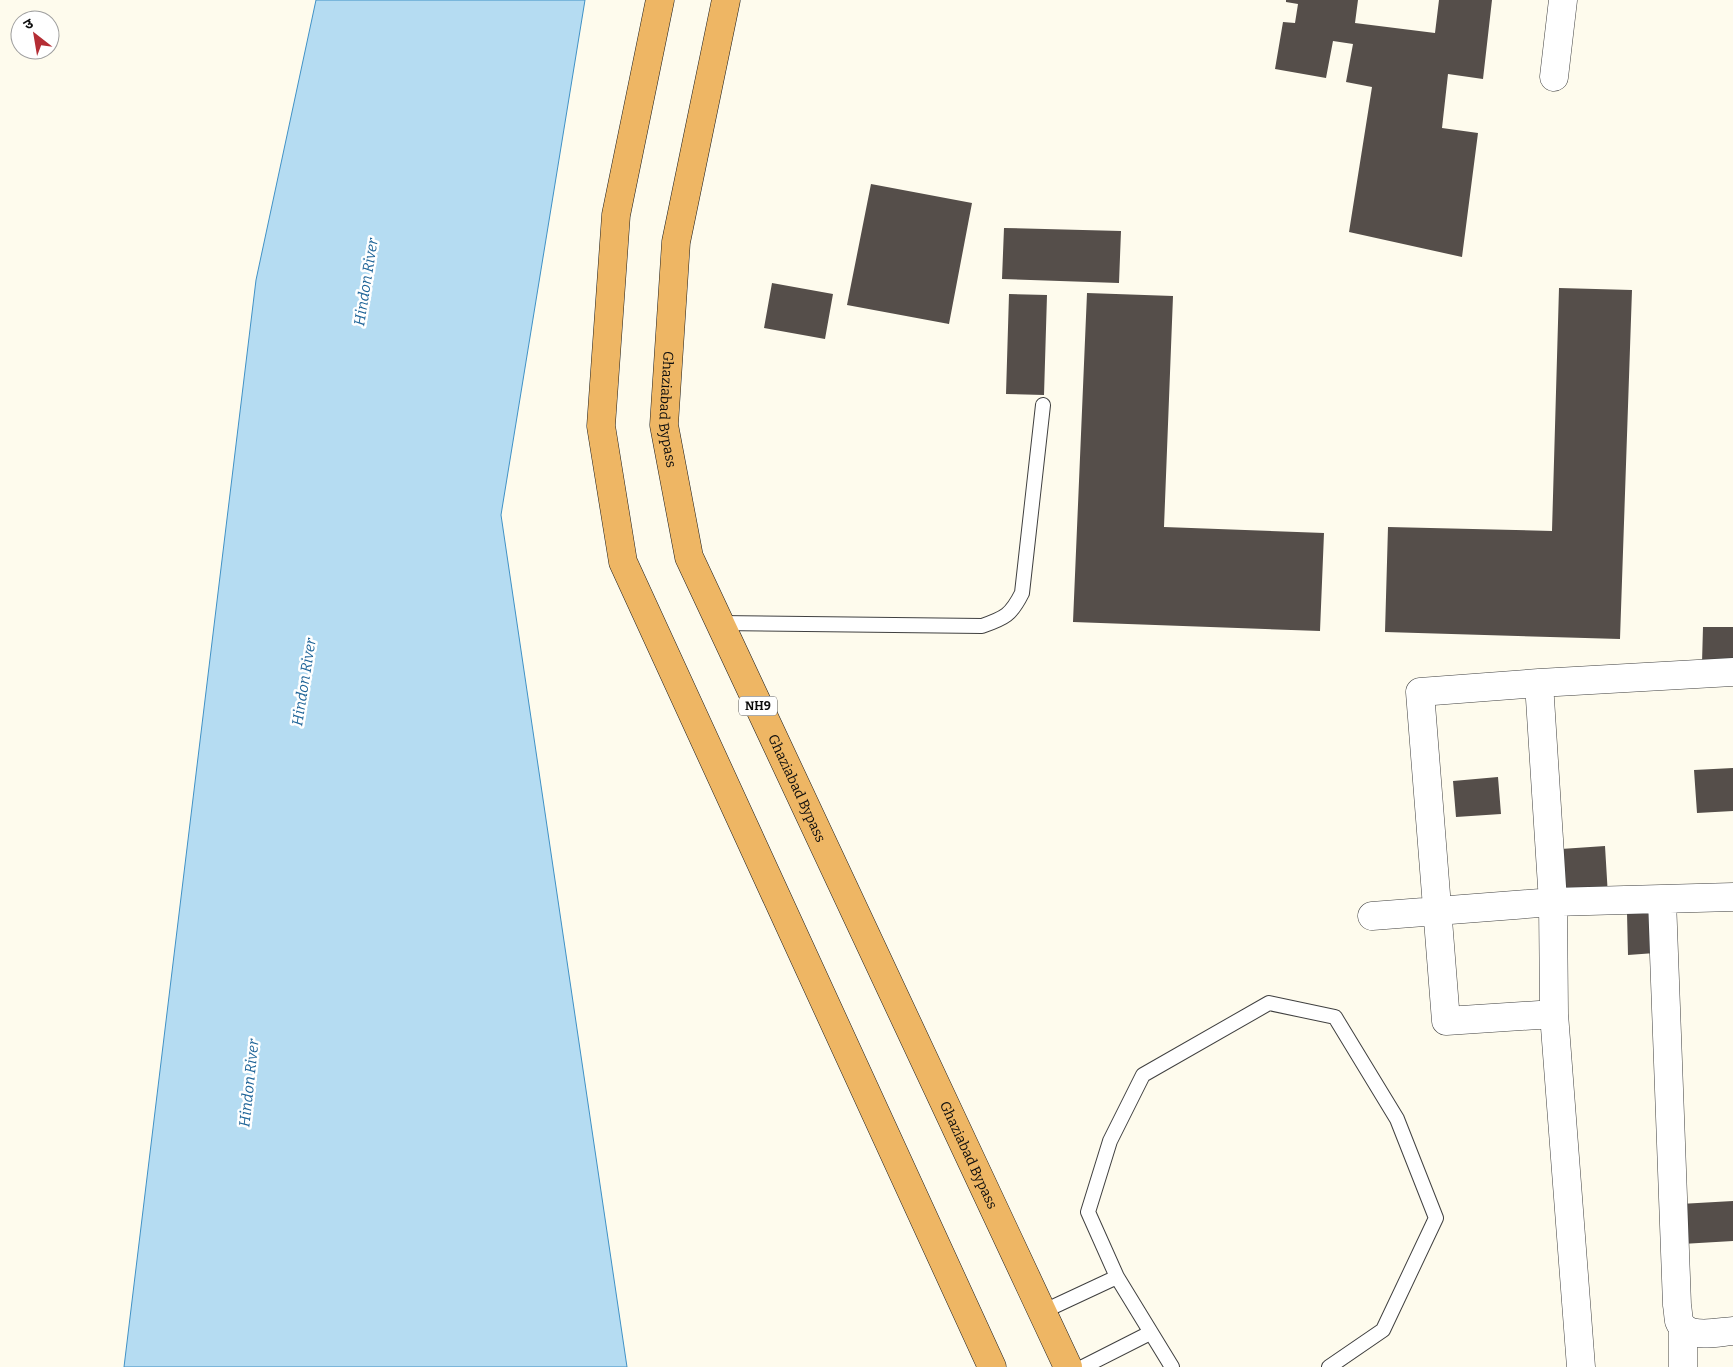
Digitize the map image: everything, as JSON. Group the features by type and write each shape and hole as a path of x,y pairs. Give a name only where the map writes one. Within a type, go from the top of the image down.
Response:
{"highway":[{"path":"660,0 616,216 601,426 623,562 992,1367"},
{"name":"Ghaziabad Bypass","path":"726,0 676,242 664,425 689,557 1068,1367"}],"street":[{"path":"1554,77 1563,0"},
{"path":"1554,1014 1446,1021 1420,692 1733,672"},
{"path":"1539,683 1552,902 1554,1014 1581,1367"},
{"path":"1372,916 1552,902 1733,897"},
{"path":"1662,900 1679,1321 1683,1327 1692,1333 1733,1331"},
{"path":"1683,1327 1683,1367"}],"lane":[{"path":"720,623 982,626 1001,619 1014,608 1022,593 1043,404"},
{"path":"1172,1367 1117,1277 1088,1212 1110,1140 1143,1075 1269,1003 1335,1017 1396,1119 1436,1218 1383,1330 1329,1367"},
{"path":"1042,1312 1117,1277"},
{"path":"1083,1367 1150,1333"}],"water":[{"name":"Hindon River","path":"316,0 585,0 501,515 627,1367 124,1367 256,280"}],"building":[{"path":"1286,0 1358,0 1355,23 1435,33 1439,0 1492,0 1483,79 1448,74 1442,128 1478,133 1462,257 1349,232 1372,87 1346,82 1353,44 1333,41 1326,78 1275,69 1283,22 1295,23 1298,4 1286,2"},
{"path":"871,184 972,203 949,324 847,305"},
{"path":"1004,228 1121,231 1119,283 1002,279"},
{"path":"772,283 833,294 825,339 764,328"},
{"path":"1559,288 1632,290 1620,639 1385,632 1388,527 1552,531"},
{"path":"1087,293 1173,296 1164,527 1324,533 1320,631 1073,622"},
{"path":"1009,294 1047,295 1044,395 1006,394"},
{"path":"1703,627 1733,627 1733,664 1702,663"},
{"path":"1733,768 1733,811 1697,813 1694,770"},
{"path":"1498,777 1501,814 1456,817 1453,781"},
{"path":"1605,846 1608,896 1564,899 1561,849"},
{"path":"1653,912 1655,953 1628,955 1627,913"},
{"path":"1733,1201 1733,1241 1682,1244 1680,1204"}]}
